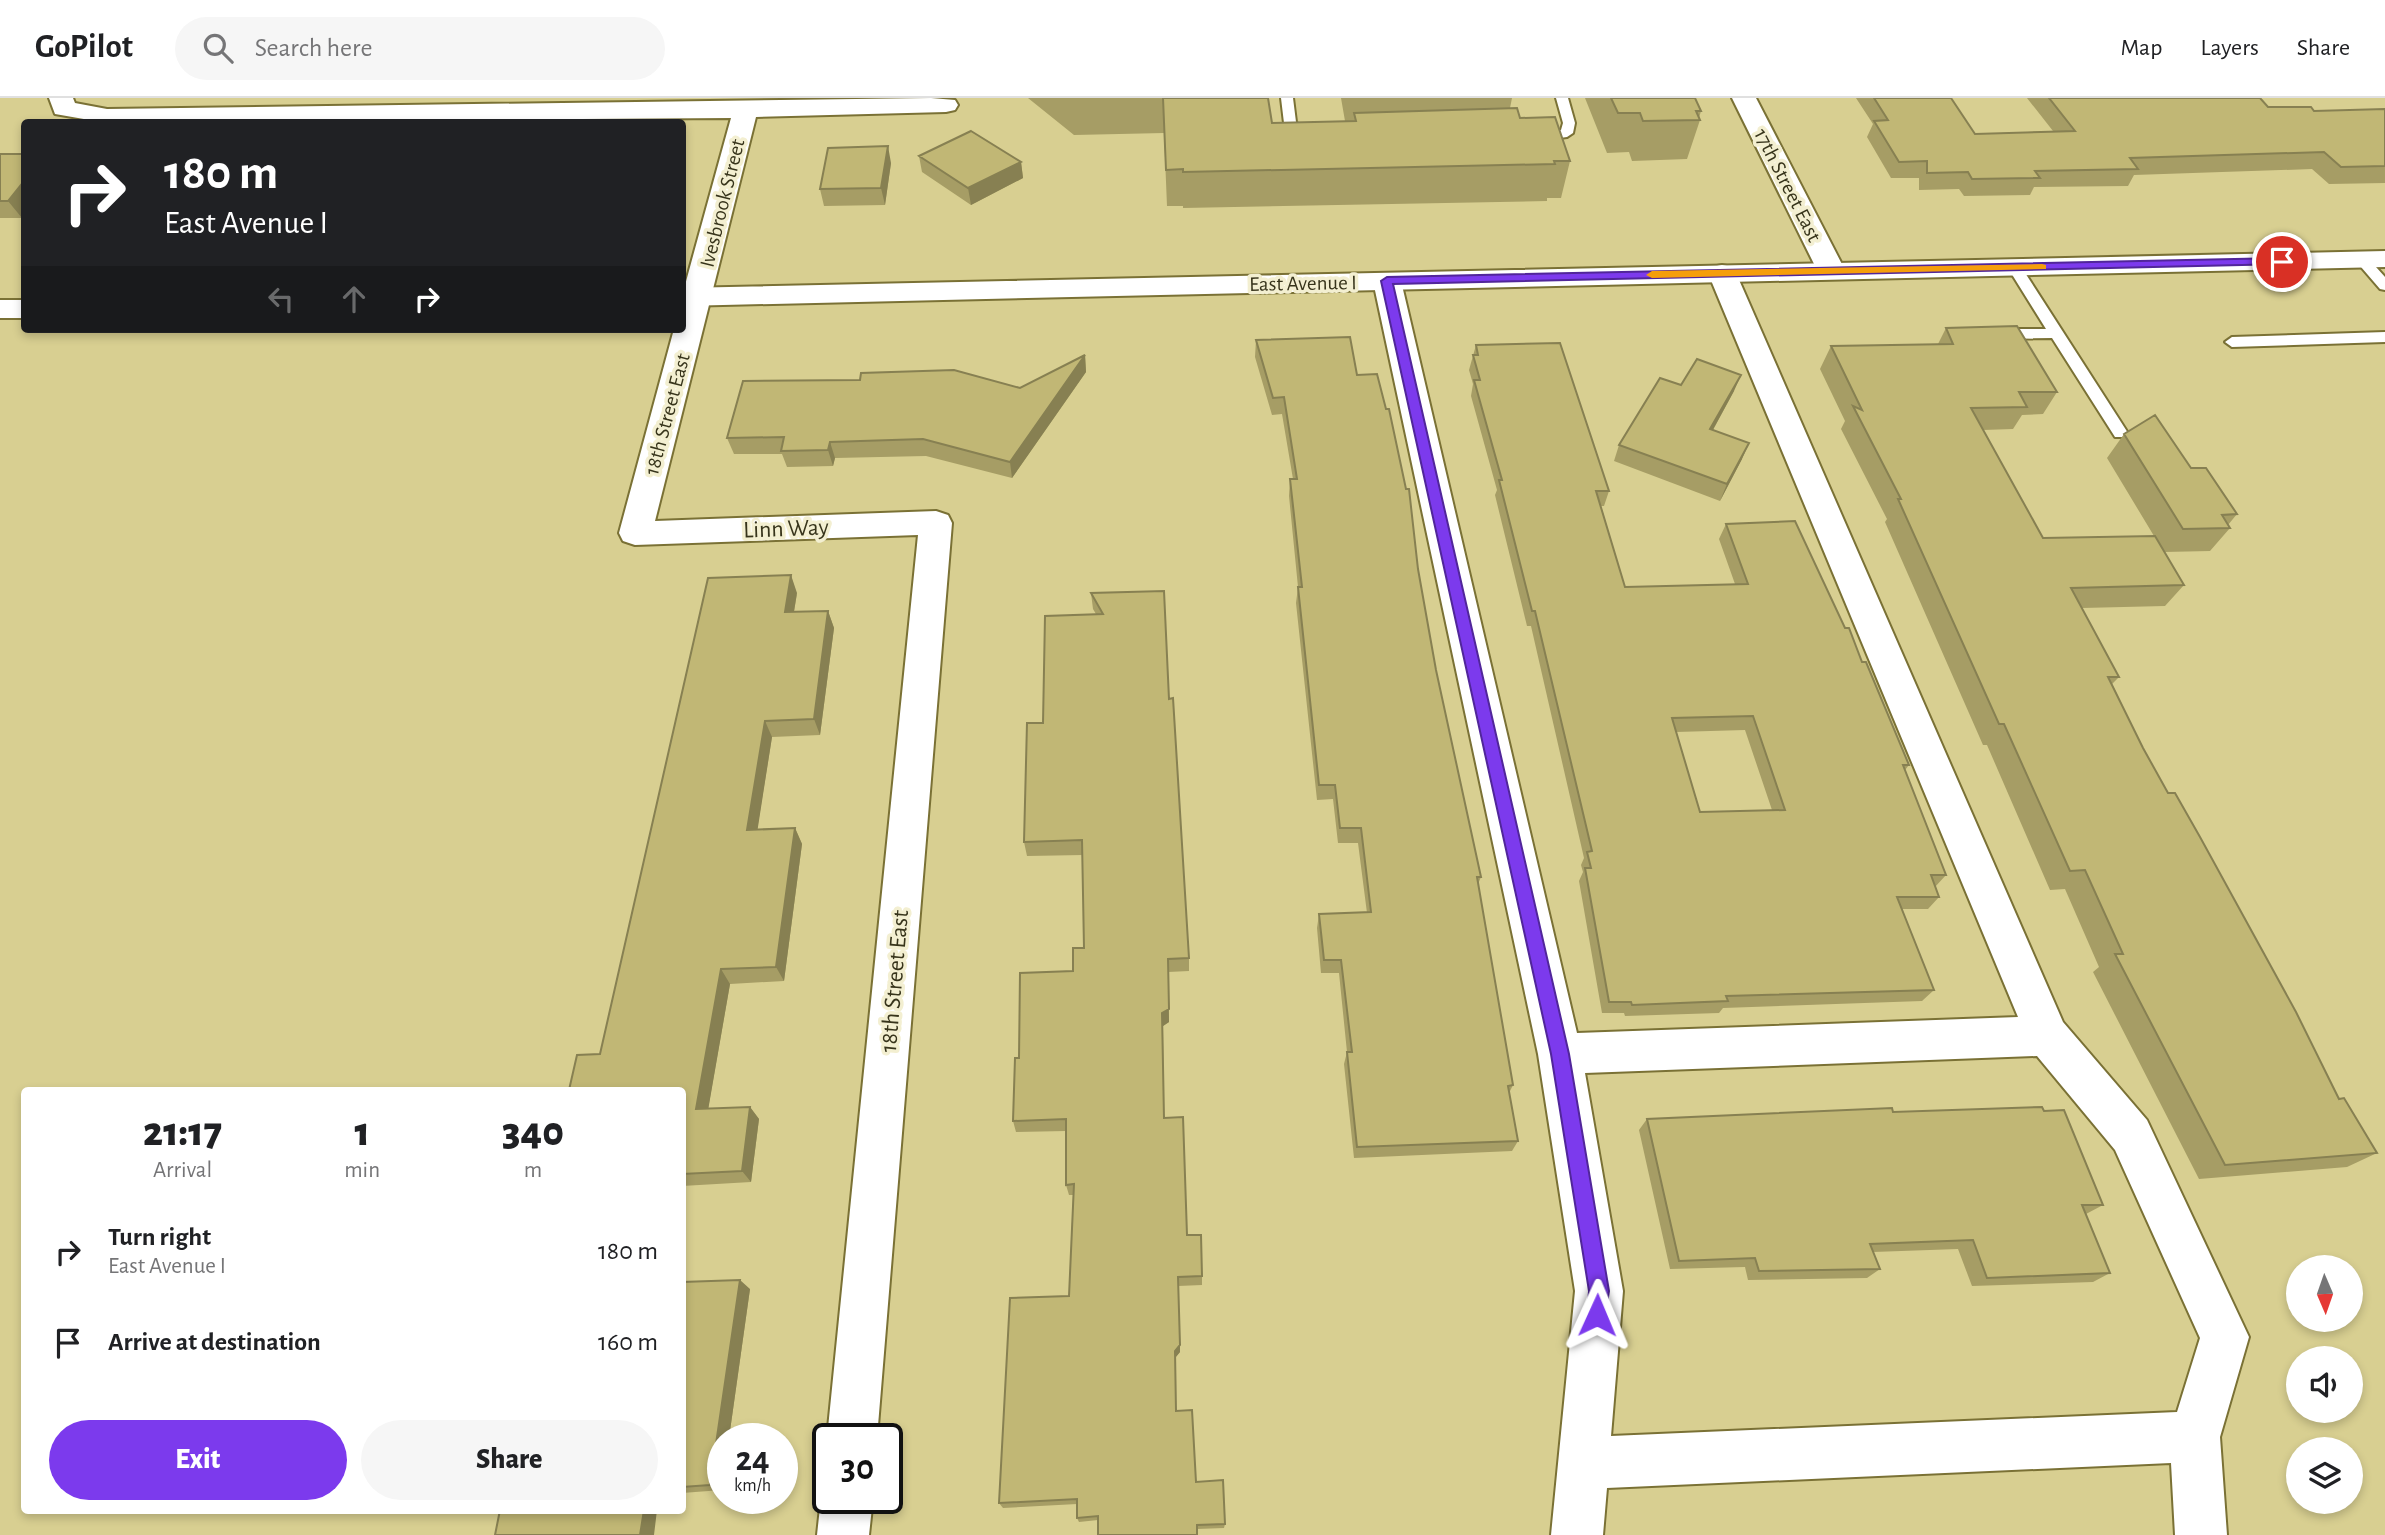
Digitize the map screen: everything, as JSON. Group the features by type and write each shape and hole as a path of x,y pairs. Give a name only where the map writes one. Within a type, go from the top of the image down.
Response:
{"street":[{"path":"61,98 64,109 107,116 477,105 745,110 946,105"},
{"name":"17th Street East","path":"1744,98 1832,272"},
{"name":"Ivesbrook Street","path":"690,296 745,110"},
{"name":"East Avenue I","path":"690,296 2374,260"},
{"path":"1722,273 2047,1036 2131,1135 2225,1337 2195,1437 2201,1535"},
{"path":"1387,281 1560,1054 1599,1291 1577,1535"},
{"name":"18th Street East","path":"686,313 690,296"},
{"path":"0,309 21,309"},
{"name":"18th Street East","path":"635,533 681,333"},
{"name":"18th Street East","path":"853,1423 936,523"},
{"name":"Linn Way","path":"635,533 936,523"},
{"path":"1560,1054 2047,1036"},
{"path":"1585,1463 2195,1437"},
{"path":"843,1535 845,1514"}],"lane":[{"path":"1287,98 1290,123 1300,137 1324,143"},
{"path":"1517,140 1544,139 1567,132 1569,123 1562,98"},
{"path":"2374,260 2385,286"},
{"path":"2015,268 2120,433"},
{"path":"1979,334 2057,333"},
{"path":"2232,342 2385,337"}],"building":[{"path":"1163,98 1268,98 1272,123 1356,121 1354,113 1517,108 1520,118 1555,117 1570,161 1554,161 1555,164 1183,172 1183,169 1166,170"},
{"path":"1611,98 1695,98 1701,111 1696,111 1700,120 1643,121 1640,113 1618,113"},
{"path":"1874,98 1951,98 1975,134 2075,131 2049,98 2260,98 2268,107 2311,107 2314,111 2385,109 2385,166 2341,167 2324,152 2130,158 2138,169 2035,171 2040,178 1972,179 1968,172 1927,173 1927,161 1899,162 1874,121 1888,120"},
{"path":"971,131 1021,162 968,188 919,156"},
{"path":"888,146 881,188 820,189 828,148"},
{"path":"0,154 21,154 21,185 8,201 0,201"},
{"path":"2017,326 2057,392 2019,392 2027,407 1971,408 2043,538 2155,536 2184,585 2071,588 2119,677 2108,677 2143,748 2168,793 2175,793 2200,837 2296,1012 2339,1099 2344,1098 2377,1153 2225,1165 2115,954 2123,954 2085,870 2070,871 2004,724 1999,724 1898,499 1901,499 1853,406 1862,410 1831,346 1953,344 1946,328"},
{"path":"1350,337 1357,375 1377,374 1386,409 1389,409 1406,489 1409,489 1418,569 1436,670 1481,877 1477,877 1513,1085 1508,1086 1518,1141 1357,1147 1347,1052 1352,1052 1341,960 1324,960 1319,914 1371,912 1361,828 1340,828 1335,785 1319,785 1298,587 1302,587 1290,479 1297,479 1284,397 1273,398 1256,340"},
{"path":"1560,343 1609,491 1596,491 1625,587 1748,584 1726,524 1795,521 1845,628 1849,628 1862,662 1866,662 1909,765 1903,765 1946,875 1931,875 1939,897 1897,897 1934,990 1726,996 1728,1001 1632,1005 1631,1002 1609,1002 1585,868 1591,868 1587,852 1592,851 1535,611 1532,611 1499,480 1502,480 1474,380 1480,380 1473,355 1478,355 1476,345","holes":["1753,716 1785,810 1700,812 1672,718"]},
{"path":"1085,355 1010,462 923,439 830,442 828,450 781,451 784,437 727,438 743,381 860,380 861,373 954,370 1020,388"},
{"path":"1697,359 1741,375 1710,429 1749,443 1727,484 1619,445 1660,378 1681,385"},
{"path":"2155,415 2191,468 2206,468 2237,514 2222,515 2230,528 2183,529 2124,434"},
{"path":"791,575 785,612 828,611 814,719 765,721 747,830 795,828 776,967 721,969 696,1109 750,1107 742,1171 686,1174 686,1087 570,1087 577,1055 600,1054 708,578"},
{"path":"1164,591 1169,699 1173,698 1189,958 1168,959 1169,1009 1162,1013 1164,1118 1183,1117 1187,1235 1201,1235 1202,1276 1178,1277 1180,1345 1175,1351 1176,1411 1192,1410 1196,1482 1223,1480 1225,1524 1197,1525 1197,1535 1098,1535 1098,1516 1077,1518 1077,1499 999,1503 1010,1298 1069,1296 1074,1184 1066,1185 1066,1119 1013,1121 1015,1058 1019,1058 1020,973 1073,971 1073,948 1084,948 1082,840 1024,842 1027,723 1043,723 1045,616 1103,614 1091,593"},
{"path":"2042,1107 2044,1111 2064,1110 2103,1205 2082,1205 2110,1273 1987,1278 1973,1240 1870,1244 1880,1269 1759,1271 1755,1258 1679,1261 1647,1119 1892,1108 1893,1112"},
{"path":"740,1280 719,1423 707,1423 707,1485 686,1487 686,1282"},
{"path":"499,1514 643,1514 640,1535 495,1535"}],"slow traffic":[{"path":"1652,275 2042,267"}],"route":[{"path":"1597,1315 1599,1291 1560,1054 1387,281 2282,262"}]}
